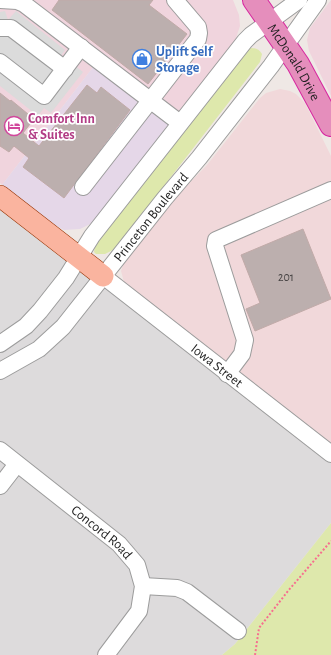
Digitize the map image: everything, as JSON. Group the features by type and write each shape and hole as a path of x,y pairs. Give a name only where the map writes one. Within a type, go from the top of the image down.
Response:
{"highway":[{"name":"McDonald Drive","path":"254,0 298,64 331,126"}],"main road":[{"path":"0,196 103,276"}],"street":[{"path":"0,0 17,1 40,6 81,47 180,123"},
{"path":"83,187 198,39 198,27 175,0"},
{"path":"0,344 26,326 40,312 66,278 92,236 245,41 269,21 299,0"},
{"name":"Princeton Boulevard","path":"0,371 39,349 51,340 165,198 200,158 286,46 318,0"},
{"path":"0,28 11,28 65,69"},
{"path":"0,62 44,96 81,47"},
{"path":"227,374 242,354 245,340 215,246 216,240 331,190"},
{"name":"Iowa Street","path":"103,276 331,454"},
{"name":"Concord Road","path":"0,450 119,544 137,565 142,586"},
{"path":"0,486 17,464"},
{"path":"106,655 139,611 142,586 177,588 187,592 238,631"}],"path":[{"path":"255,655 259,628 288,591 331,541"}],"shaded area":[{"path":"0,0 233,0 239,15 240,26 235,41 170,125 94,66 2,185 0,183"},
{"path":"331,0 331,96 309,51 307,40 310,28"},
{"path":"5,11 8,20 16,11 65,50 60,57 65,58 83,72 51,113 44,108 38,116 0,86 0,12"},
{"path":"94,66 170,125 94,222 80,229 64,230 51,223 2,185"},
{"path":"280,89 296,94 305,103 331,156 331,447 127,285 124,282 121,271 124,262 168,205 207,165 260,98 266,93"},
{"path":"0,196 331,454 331,523 235,644 222,655 0,655"}],"green space":[{"path":"251,48 257,49 262,54 260,62 115,249 105,254 96,254 94,252 95,245 246,51"},
{"path":"331,523 331,655 222,655 235,644"}],"building":[{"name":"Uplift Self Storage","path":"59,0 153,0 149,5 187,34 148,84 52,10"},
{"path":"87,85 97,93 101,87 130,110 64,198 23,167 29,158 14,146 9,152 0,146 0,93 34,119 23,133 39,146"},
{"path":"303,229 331,299 255,331 246,309 260,303 241,255"}],"place":[{"name":"Uplift Self Storage","path":"142,59"},
{"name":"Comfort Inn & Suites","path":"14,126"}]}
